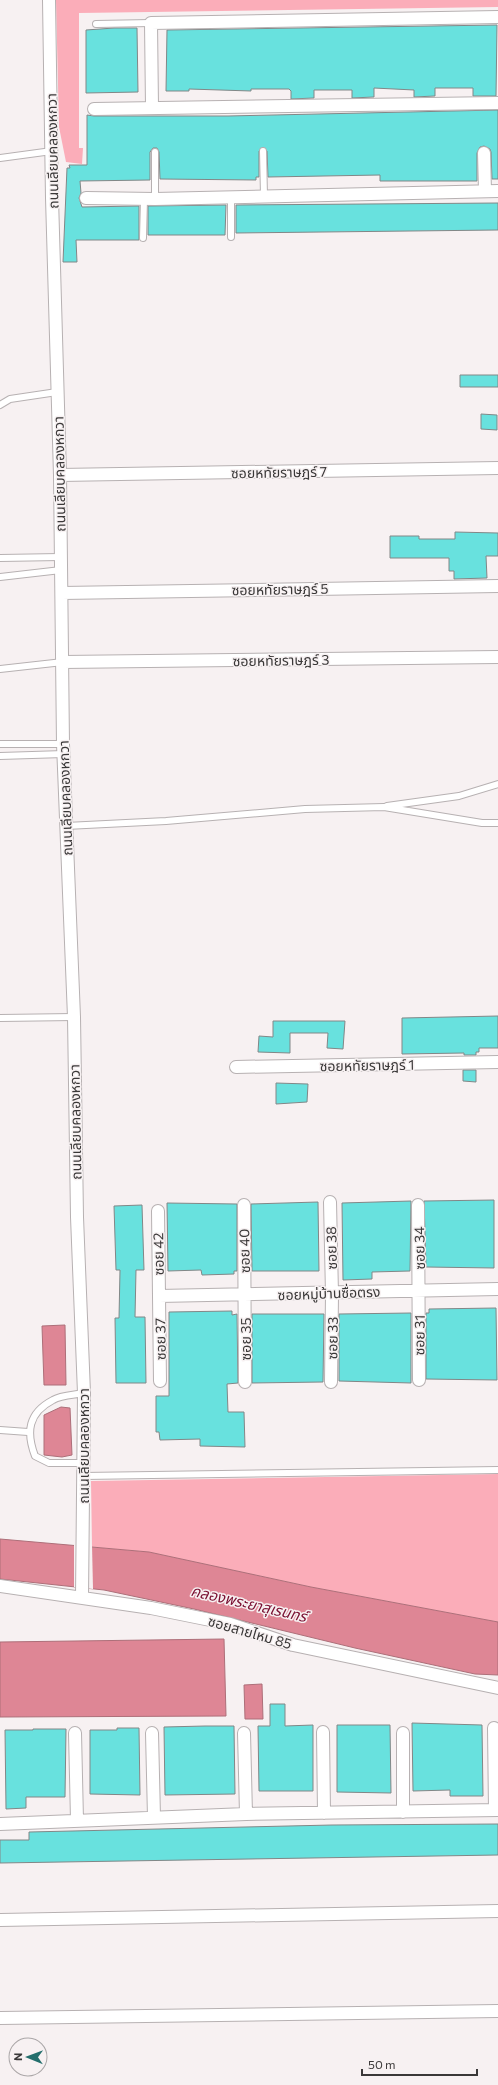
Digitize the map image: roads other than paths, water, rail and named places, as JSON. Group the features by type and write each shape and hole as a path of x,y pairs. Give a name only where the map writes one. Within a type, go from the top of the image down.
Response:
{"street":[{"name":"ถนนเลียบคลองหกวา","path":"49,0 60,475 63,749 74,1017 77,1217 84,1393 82,1592"},
{"path":"152,107 151,23 498,17"},
{"path":"94,108 498,103"},
{"path":"484,154 485,191"},
{"path":"86,198 149,199 498,191"},
{"name":"ซอยหทัยราษฎร์ 7","path":"60,475 498,468"},
{"name":"ซอยหทัยราษฎร์ 5","path":"62,593 498,586"},
{"name":"ซอยหทัยราษฎร์ 3","path":"63,662 498,657"},
{"name":"ซอยหทัยราษฎร์ 1","path":"236,1067 498,1062"},
{"name":"ซอย 38","path":"330,1202 332,1294"},
{"name":"ซอย 34","path":"418,1205 419,1291"},
{"name":"ซอย 40","path":"244,1206 245,1296"},
{"name":"ซอย 42","path":"158,1211 159,1296"},
{"name":"ซอยหมู่บ้านซื่อตรง","path":"159,1296 245,1296 498,1289"},
{"name":"ซอย 31","path":"419,1291 419,1380"},
{"name":"ซอย 33","path":"331,1382 332,1294"},
{"name":"ซอย 37","path":"159,1296 160,1381"},
{"name":"ซอย 35","path":"245,1296 245,1382"},
{"name":"ซอยสายไหม 85","path":"0,1586 82,1592 230,1624 293,1645 498,1688"},
{"path":"0,1824 246,1814 497,1810 494,1728"},
{"path":"323,1732 324,1813"},
{"path":"75,1733 77,1820"},
{"path":"152,1733 154,1817"},
{"path":"244,1733 246,1814"},
{"path":"403,1734 404,1812"},
{"path":"0,1920 498,1911"},
{"path":"0,2018 498,2011"}],"lane":[{"path":"96,24 151,23"},
{"path":"0,158 52,151"},
{"path":"263,151 264,196"},
{"path":"143,238 155,152"},
{"path":"231,197 231,236"},
{"path":"0,405 10,399 57,392"},
{"path":"0,558 60,557"},
{"path":"0,577 61,570"},
{"path":"0,668 63,662"},
{"path":"0,744 63,749"},
{"path":"0,756 63,749"},
{"path":"66,826 166,821 305,809 384,807 459,796 498,784"},
{"path":"384,807 482,823 498,823"},
{"path":"0,1018 74,1017"},
{"path":"84,1393 53,1399 34,1416 28,1432 35,1456 49,1463 84,1463"},
{"path":"0,1430 28,1432"},
{"path":"83,1476 498,1470"}],"water":[{"path":"65,1325 66,1385 44,1385 42,1326"},
{"path":"61,1407 70,1408 72,1455 62,1457 44,1455 44,1415"},
{"name":"คลองพระยาสุเรนทร์","path":"0,1539 149,1552 311,1587 498,1622 498,1675 475,1674 355,1648 194,1609 104,1590 0,1579"},
{"path":"224,1639 226,1716 0,1717 0,1642"},
{"path":"262,1684 263,1719 245,1719 244,1685"}]}
